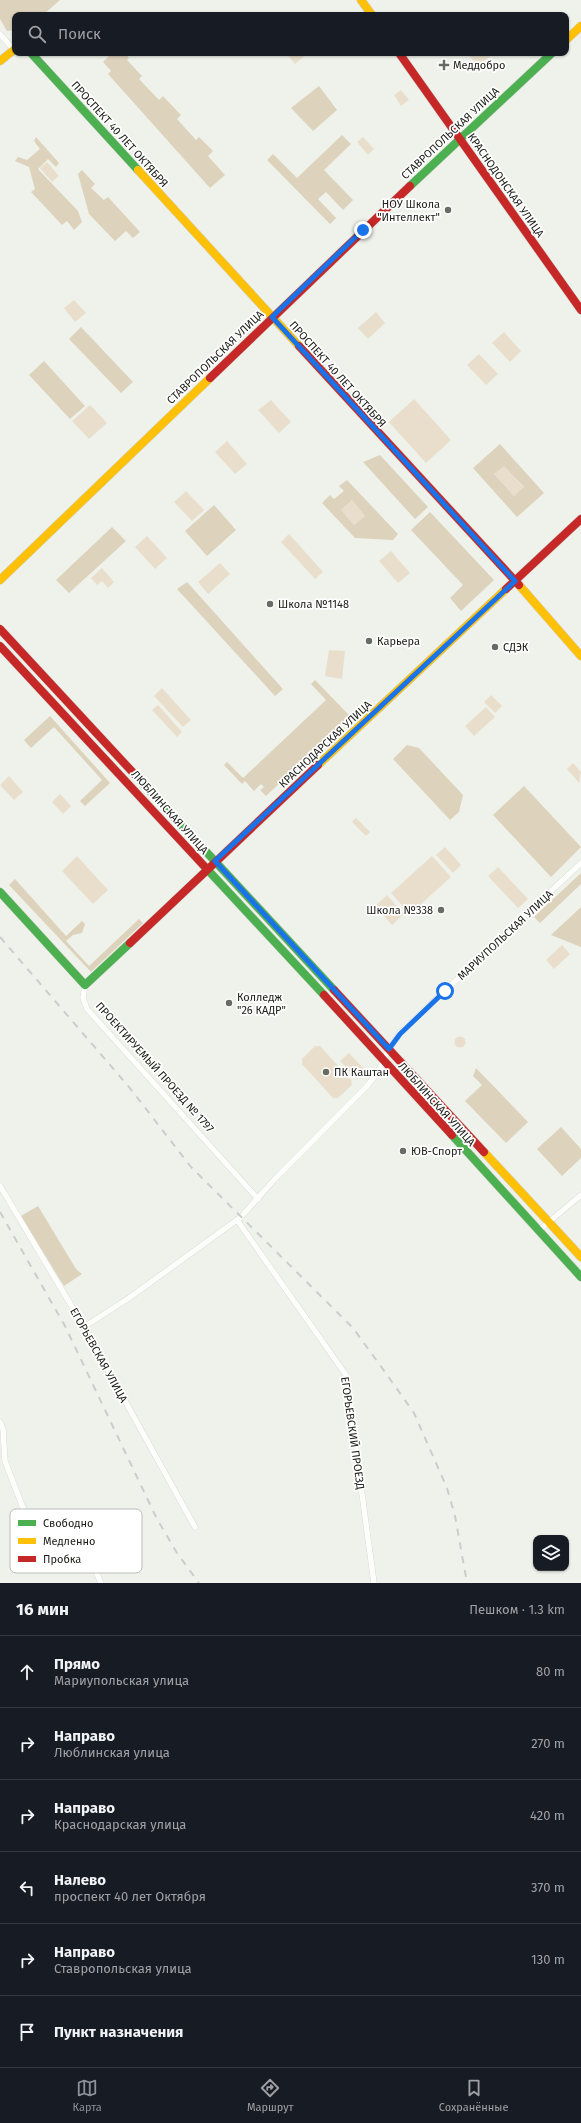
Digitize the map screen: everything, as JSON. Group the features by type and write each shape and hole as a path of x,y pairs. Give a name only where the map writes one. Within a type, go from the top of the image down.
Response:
{"main road":[{"path":"361,0 370,12"},
{"path":"569,37 581,26"},
{"path":"0,61 12,51"},
{"name":"ПРОСПЕКТ 40 ЛЕТ ОКТЯБРЯ","path":"34,56 515,581 581,656"},
{"name":"КРАСНОДОНСКАЯ УЛИЦА","path":"401,56 581,310"},
{"name":"СТАВРОПОЛЬСКАЯ УЛИЦА","path":"0,580 272,317 549,56"},
{"name":"КРАСНОДАРСКАЯ УЛИЦА","path":"85,985 215,861 581,519"},
{"name":"ЛЮБЛИНСКАЯ УЛИЦА","path":"0,629 581,1257"},
{"name":"ЛЮБЛИНСКАЯ УЛИЦА","path":"0,646 207,869 581,1277"},
{"path":"0,892 85,985"}],"street":[{"path":"0,34 12,47"},
{"name":"МАРИУПОЛЬСКАЯ УЛИЦА","path":"384,1062 389,1049 400,1034 581,863"},
{"name":"ПРОЕКТИРУЕМЫЙ ПРОЕЗД № 1797","path":"85,985 83,998 87,1009 258,1199"},
{"path":"84,1327 237,1220 363,1090 384,1062"},
{"name":"ЕГОРЬЕВСКАЯ УЛИЦА","path":"0,1186 84,1327 195,1527"},
{"path":"538,1231 550,1223 581,1195"},
{"name":"ЕГОРЬЕВСКИЙ ПРОЕЗД","path":"237,1220 346,1375 374,1583"},
{"path":"0,1422 3,1429 5,1461 23,1509"},
{"path":"97,1573 101,1583"}],"shaded area":[{"path":"0,0 60,0 46,12 12,12 12,30 7,31 0,19"},
{"path":"109,56 127,56 129,58 127,60 142,76 139,79 159,100 163,96 181,115 177,119 196,140 199,137 213,151 208,156 225,175 210,188 108,74 111,71 103,62"},
{"path":"288,56 304,56 295,64"},
{"path":"470,56 490,56 478,66"},
{"path":"319,86 337,110 313,131 291,108"},
{"path":"401,90 409,100 401,106 394,95"},
{"path":"342,135 351,144 324,170 353,200 343,210 326,192 318,199 336,218 330,224 267,160 273,154 297,178"},
{"path":"36,137 59,163 56,167 48,159 38,169 78,211 82,222 74,230 67,221 62,225 31,192 35,189 29,167 15,161 18,157 27,160 40,149 34,141"},
{"path":"363,137 374,149 368,155 357,142"},
{"path":"47,162 59,176 52,182 40,168"},
{"path":"82,170 95,184 91,188 104,200 108,197 140,232 133,238 126,231 115,241 89,214 78,174"},
{"path":"74,300 86,313 75,322 64,308"},
{"path":"376,312 385,323 368,339 358,328"},
{"path":"81,327 133,382 121,393 69,339"},
{"path":"504,332 521,351 510,362 492,343"},
{"path":"479,354 498,374 486,385 467,365"},
{"path":"44,361 85,406 70,419 29,375"},
{"path":"414,399 451,440 426,463 389,422"},
{"path":"271,400 291,422 279,433 258,410"},
{"path":"90,405 107,423 89,439 72,421"},
{"path":"227,441 247,464 235,474 215,452"},
{"path":"500,444 544,493 517,517 473,468","holes":["504,466 524,487 514,496 494,474"]},
{"path":"380,455 428,507 415,519 363,462"},
{"path":"504,465 524,488 514,496 494,474"},
{"path":"347,480 398,534 393,540 355,538 322,503 330,495 334,499 344,491 339,486","holes":["352,500 365,516 354,525 341,510"]},
{"path":"186,491 204,510 192,521 174,502"},
{"path":"352,500 365,516 354,525 341,510"},
{"path":"214,505 236,530 207,556 185,531"},
{"path":"430,512 494,580 461,611 450,598 463,585 411,530"},
{"path":"112,527 126,541 69,593 56,580"},
{"path":"289,534 323,572 315,579 281,542"},
{"path":"147,536 167,558 155,569 135,547"},
{"path":"391,551 410,573 398,583 379,561"},
{"path":"220,563 230,574 208,594 198,582"},
{"path":"102,568 114,582 108,588 102,581 97,585 91,578"},
{"path":"187,582 283,689 275,696 177,589"},
{"path":"329,650 345,651 342,679 325,676"},
{"path":"315,680 350,716 266,796 260,790 264,787 261,784 254,791 245,781 242,784 224,765 227,762 243,778 326,700 311,684"},
{"path":"162,688 191,720 183,727 154,696"},
{"path":"491,695 502,706 495,713 484,702"},
{"path":"158,705 182,732 177,737 152,710"},
{"path":"486,707 495,717 474,736 465,726"},
{"path":"50,716 110,783 85,806 80,801 102,780 54,727 31,748 24,740"},
{"path":"407,745 419,748 463,795 459,812 450,820 393,759"},
{"path":"573,763 581,772 579,783 567,769"},
{"path":"9,776 23,792 14,800 0,785"},
{"path":"524,786 581,847 551,877 493,815"},
{"path":"60,794 71,806 63,814 52,802"},
{"path":"356,818 370,832 366,836 352,822"},
{"path":"445,847 461,865 453,873 436,855"},
{"path":"77,856 108,890 93,904 62,871"},
{"path":"432,856 451,877 410,914 391,893"},
{"path":"498,867 528,899 518,908 488,876"},
{"path":"581,873 581,884 540,923 534,917"},
{"path":"15,879 66,936 82,921 85,924 82,933 73,935 66,941 89,966 139,919 143,923 91,972 9,885"},
{"path":"387,895 404,914 392,925 375,906"},
{"path":"581,907 581,947 551,935"},
{"path":"562,945 570,954 554,969 546,960"},
{"path":"460,1036 464,1038 466,1042 464,1046 460,1048 456,1046 454,1042 456,1038"},
{"name":"ПК Каштан","path":"315,1046 320,1046 351,1080 352,1085 338,1098 333,1098 302,1064 302,1059"},
{"path":"349,1053 366,1071 357,1079 340,1061"},
{"path":"476,1068 528,1122 506,1143 465,1101 482,1085 473,1076"},
{"path":"561,1127 581,1149 581,1158 562,1176 537,1149"},
{"path":"38,1206 76,1269 82,1274 64,1286 21,1216"}],"railway":[{"path":"0,937 129,1087 191,1167 353,1328 385,1372 414,1413 447,1488 455,1516 467,1583"},
{"path":"0,1212 65,1326 157,1519 177,1553 199,1583"}],"traffic: fast":[{"path":"34,56 138,170"},
{"path":"410,186 549,56"},
{"path":"138,778 334,990"},
{"path":"206,868 324,995"},
{"path":"0,892 85,985 130,943"},
{"path":"452,1135 581,1277"}],"traffic: slow":[{"path":"361,0 370,12"},
{"path":"569,37 581,26"},
{"path":"0,61 12,51"},
{"path":"138,170 299,346"},
{"path":"0,580 210,378"},
{"path":"519,585 581,656"},
{"path":"318,765 506,589"},
{"path":"484,1152 581,1257"}],"traffic: jam":[{"path":"401,56 581,310"},
{"path":"210,378 410,186"},
{"path":"299,346 519,585"},
{"path":"506,589 581,519"},
{"path":"0,629 138,778"},
{"path":"0,646 206,868"},
{"path":"130,943 318,765"},
{"path":"334,990 484,1152"},
{"path":"324,995 452,1135"}],"place":[{"name":"Меддобро","path":"444,65"},
{"name":"НОУ Школа \"Интеллект\"","path":"448,210"},
{"name":"Школа №1148","path":"270,604"},
{"name":"Карьера","path":"369,641"},
{"name":"СДЭК","path":"495,647"},
{"name":"Школа №338","path":"441,910"},
{"name":"Колледж \"26 КАДР\"","path":"229,1003"},
{"name":"ПК Каштан","path":"326,1072"},
{"name":"ЮВ-Спорт","path":"403,1151"}],"route":[{"path":"363,230 272,317 376,432 515,581 215,861 389,1049 400,1034 445,991"}]}
